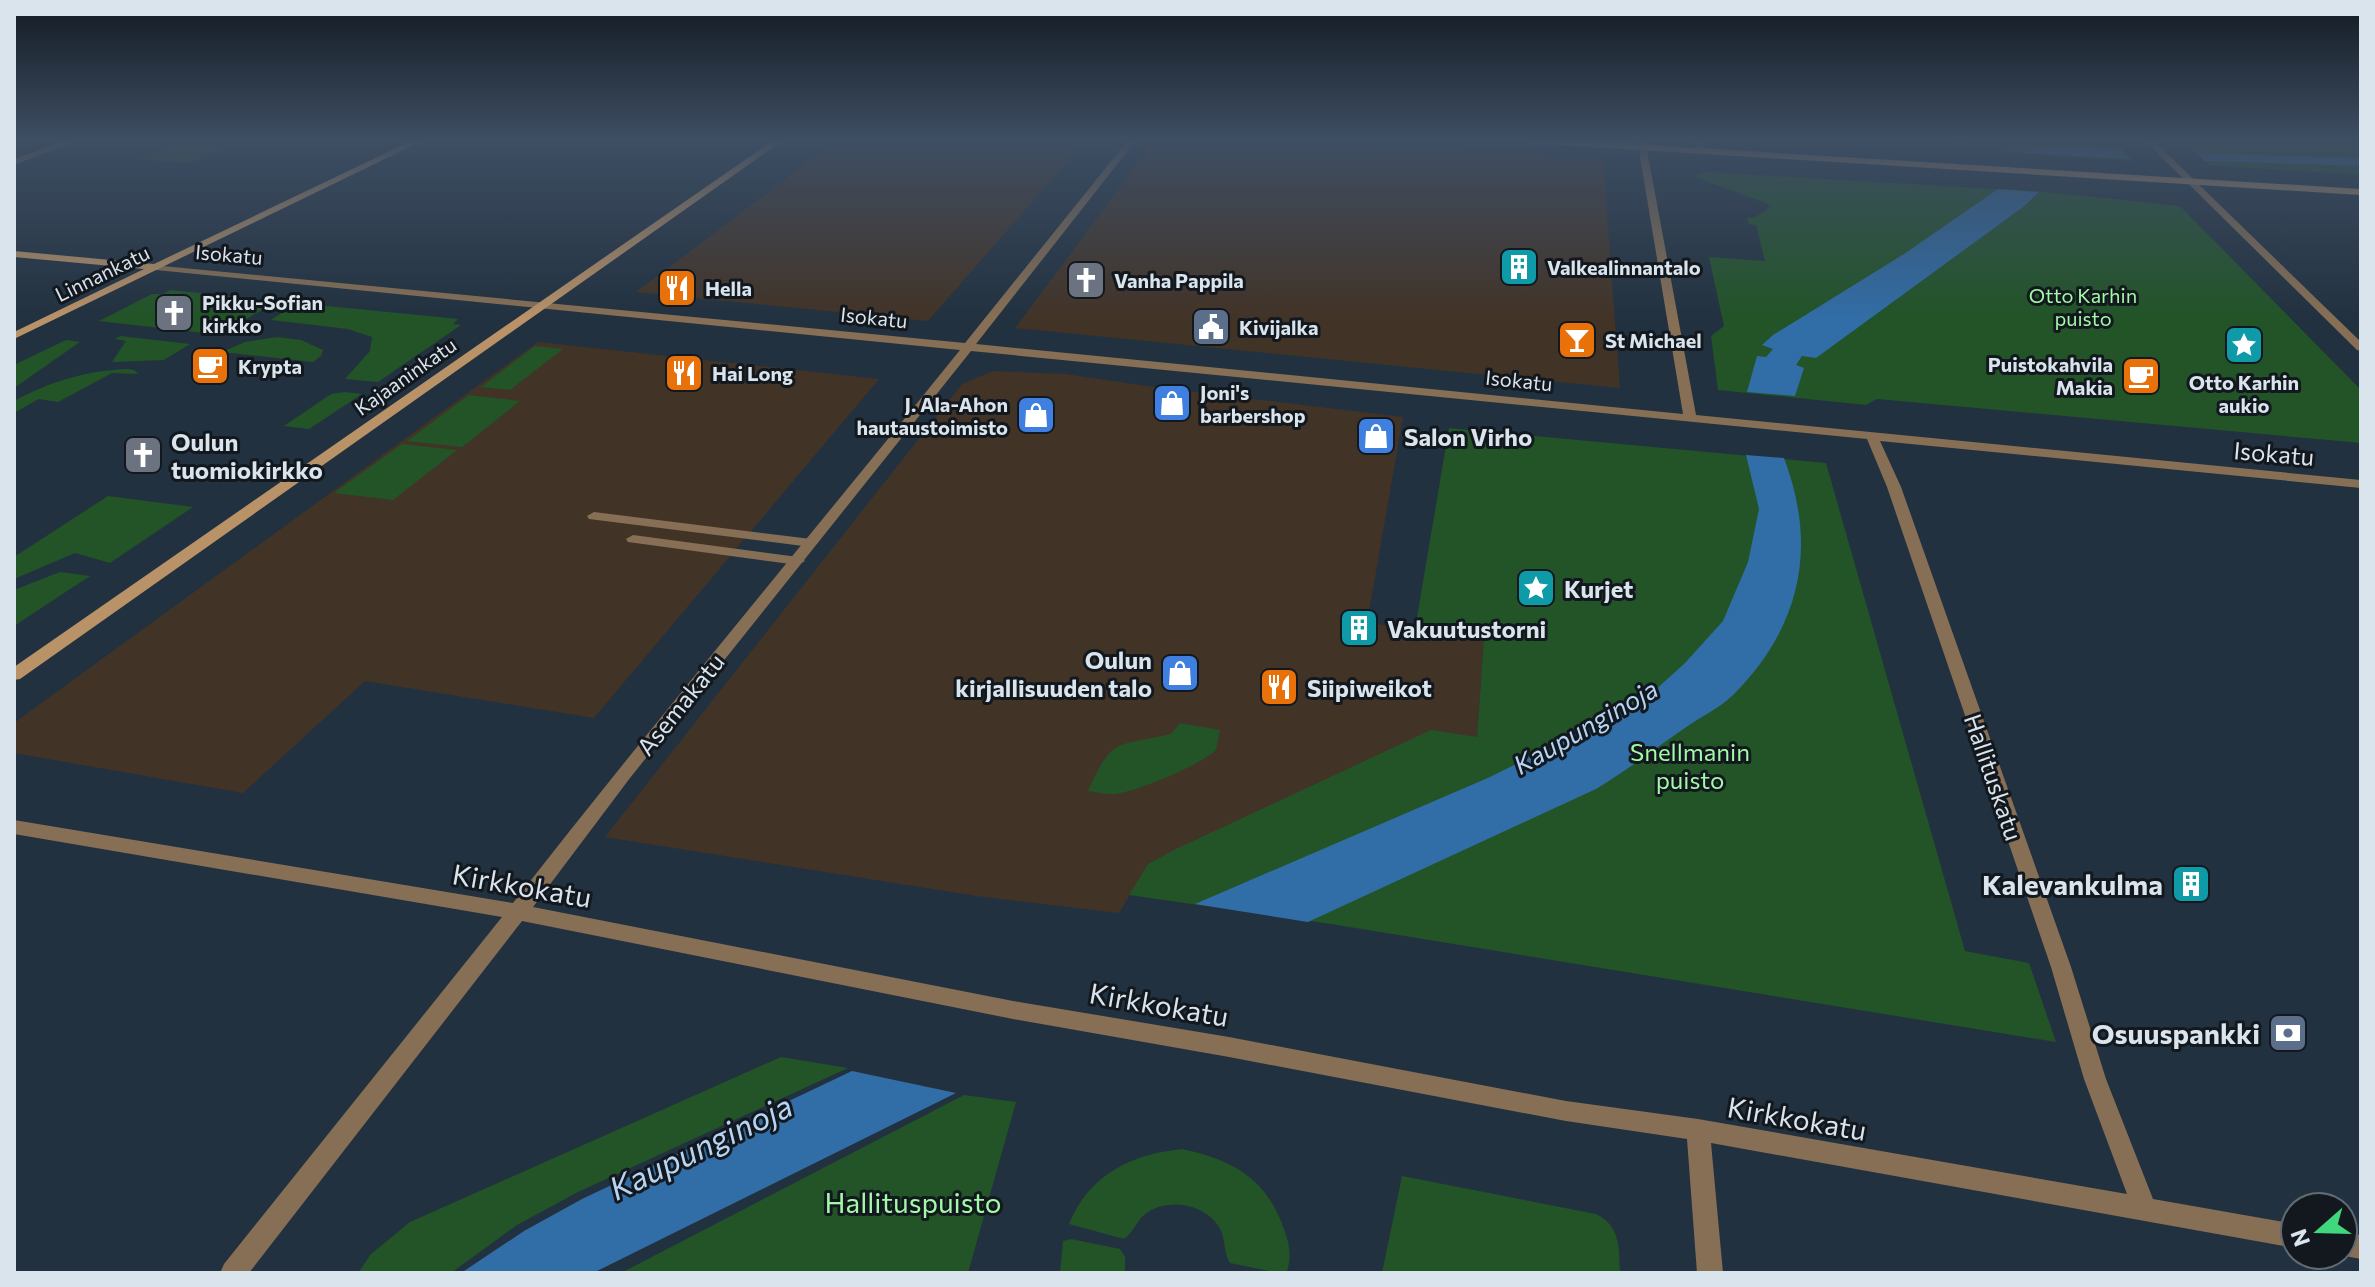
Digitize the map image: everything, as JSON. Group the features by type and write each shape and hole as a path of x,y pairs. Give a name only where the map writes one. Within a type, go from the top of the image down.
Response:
{"main road":[{"name":"Linnankatu","path":"14,336 297,199"},
{"name":"Kajaaninkatu","path":"14,675 694,199"},
{"name":"Isokatu","path":"14,254 107,265 156,267"}],"street":[{"name":"Asemakatu","path":"233,1273 624,774 798,561 1085,199"},
{"path":"1652,199 1690,417"},
{"path":"2208,199 2361,348"},
{"name":"Isokatu","path":"156,267 2361,484"},
{"name":"Hallituskatu","path":"1872,437 1894,487 2061,967 2095,1079 2145,1209"},
{"path":"594,516 811,543"},
{"path":"633,539 798,561"},
{"name":"Kirkkokatu","path":"14,827 517,912 1013,1010 1229,1047 1566,1111 1698,1130 2279,1233"},
{"path":"1698,1130 1710,1273"}],"shaded area":[{"path":"759,199 1035,199 928,321 636,292"},
{"path":"1111,199 1606,199 1620,388 1015,328"},
{"path":"538,342 879,379 594,718 365,681 243,793 14,753 14,723"},
{"path":"993,371 1065,374 1403,417 1367,623 1484,638 1477,737 1148,865 1119,913 977,896 605,837 962,384"}],"green space":[{"name":"Otto Karhin puisto","path":"1755,199 2114,199 2180,206 2361,390 2361,443 1877,399 1866,405 1718,390 1711,336 1724,326 1709,257 1765,261 1756,225 1749,224 1747,218 1754,218 1769,208 1768,204"},
{"path":"170,290 277,301 226,331 212,334 99,321 152,294"},
{"path":"297,303 458,319 453,324 461,325 378,382 345,379 370,351 372,337 348,329 271,320"},
{"path":"120,336 190,344 164,360 112,362 126,341 115,339"},
{"path":"277,337 301,340 323,350 321,356 313,362 222,352 245,342"},
{"path":"66,340 80,342 14,388 14,365"},
{"path":"535,346 563,349 510,390 481,387"},
{"path":"128,369 138,374 112,373 58,402 39,399 14,413 14,401 41,388 69,378"},
{"path":"331,394 362,394 309,429 284,426"},
{"path":"469,395 520,401 462,447 407,441"},
{"name":"Snellmanin puisto","path":"1449,428 1826,463 1965,951 2029,963 2056,1042 1325,923 1129,895 1148,864 1431,730 1477,737 1484,638 1415,629"},
{"path":"402,444 457,450 393,500 334,493"},
{"path":"108,496 193,507 110,563 75,553 14,579 14,557"},
{"path":"60,572 90,576 14,626 14,590"},
{"path":"1180,723 1220,730 1216,750 1182,770 1136,789 1113,794 1088,791 1104,760 1119,746 1171,734"},
{"path":"781,1057 848,1068 578,1192 517,1225 451,1273 358,1273 371,1254 410,1222"},
{"name":"Hallituspuisto","path":"964,1095 1016,1102 968,1273 621,1273"},
{"path":"1182,1149 1232,1166 1257,1184 1277,1211 1286,1234 1290,1255 1287,1271 1280,1273 1230,1263 1219,1227 1204,1212 1184,1205 1153,1209 1124,1239 1069,1224 1088,1192 1114,1170 1146,1156"},
{"path":"1402,1176 1596,1214 1610,1225 1617,1239 1620,1273 1382,1273"},
{"path":"1071,1239 1120,1249 1125,1257 1125,1273 1060,1273 1063,1241"}],"water":[{"path":"1983,199 2031,199 1816,358 1802,356 1796,365 1804,368 1795,396 1747,392 1757,356 1766,357 1773,349 1762,345 1773,335 1904,254"},
{"path":"1746,455 1784,458 1800,523 1801,555 1797,585 1788,614 1774,642 1756,669 1727,700 1596,789 1308,922 1195,904 1490,777 1643,701 1685,663 1723,621 1748,562 1759,509"},
{"name":"Kaupunginoja","path":"852,1071 956,1093 593,1273 461,1273 524,1231 582,1199"}],"place":[{"name":"Valkealinnantalo","path":"1519,267"},
{"name":"Vanha Pappila","path":"1086,280"},
{"name":"Hella","path":"677,288"},
{"name":"Pikku-Sofian kirkko","path":"174,313"},
{"name":"Kivijalka","path":"1211,327"},
{"name":"St Michael","path":"1577,340"},
{"name":"Otto Karhin aukio","path":"2244,345"},
{"name":"Krypta","path":"210,366"},
{"name":"Hai Long","path":"684,373"},
{"name":"Puistokahvila Makia","path":"2141,376"},
{"name":"Joni's barbershop","path":"1172,403"},
{"name":"J. Ala-Ahon hautaustoimisto","path":"1036,415"},
{"name":"Salon Virho","path":"1376,436"},
{"name":"Oulun tuomiokirkko","path":"143,455"},
{"name":"Kurjet","path":"1536,588"},
{"name":"Vakuutustorni","path":"1359,628"},
{"name":"Oulun kirjallisuuden talo","path":"1180,673"},
{"name":"Siipiweikot","path":"1279,687"},
{"name":"Kalevankulma","path":"2191,884"},
{"name":"Osuuspankki","path":"2288,1033"}]}
